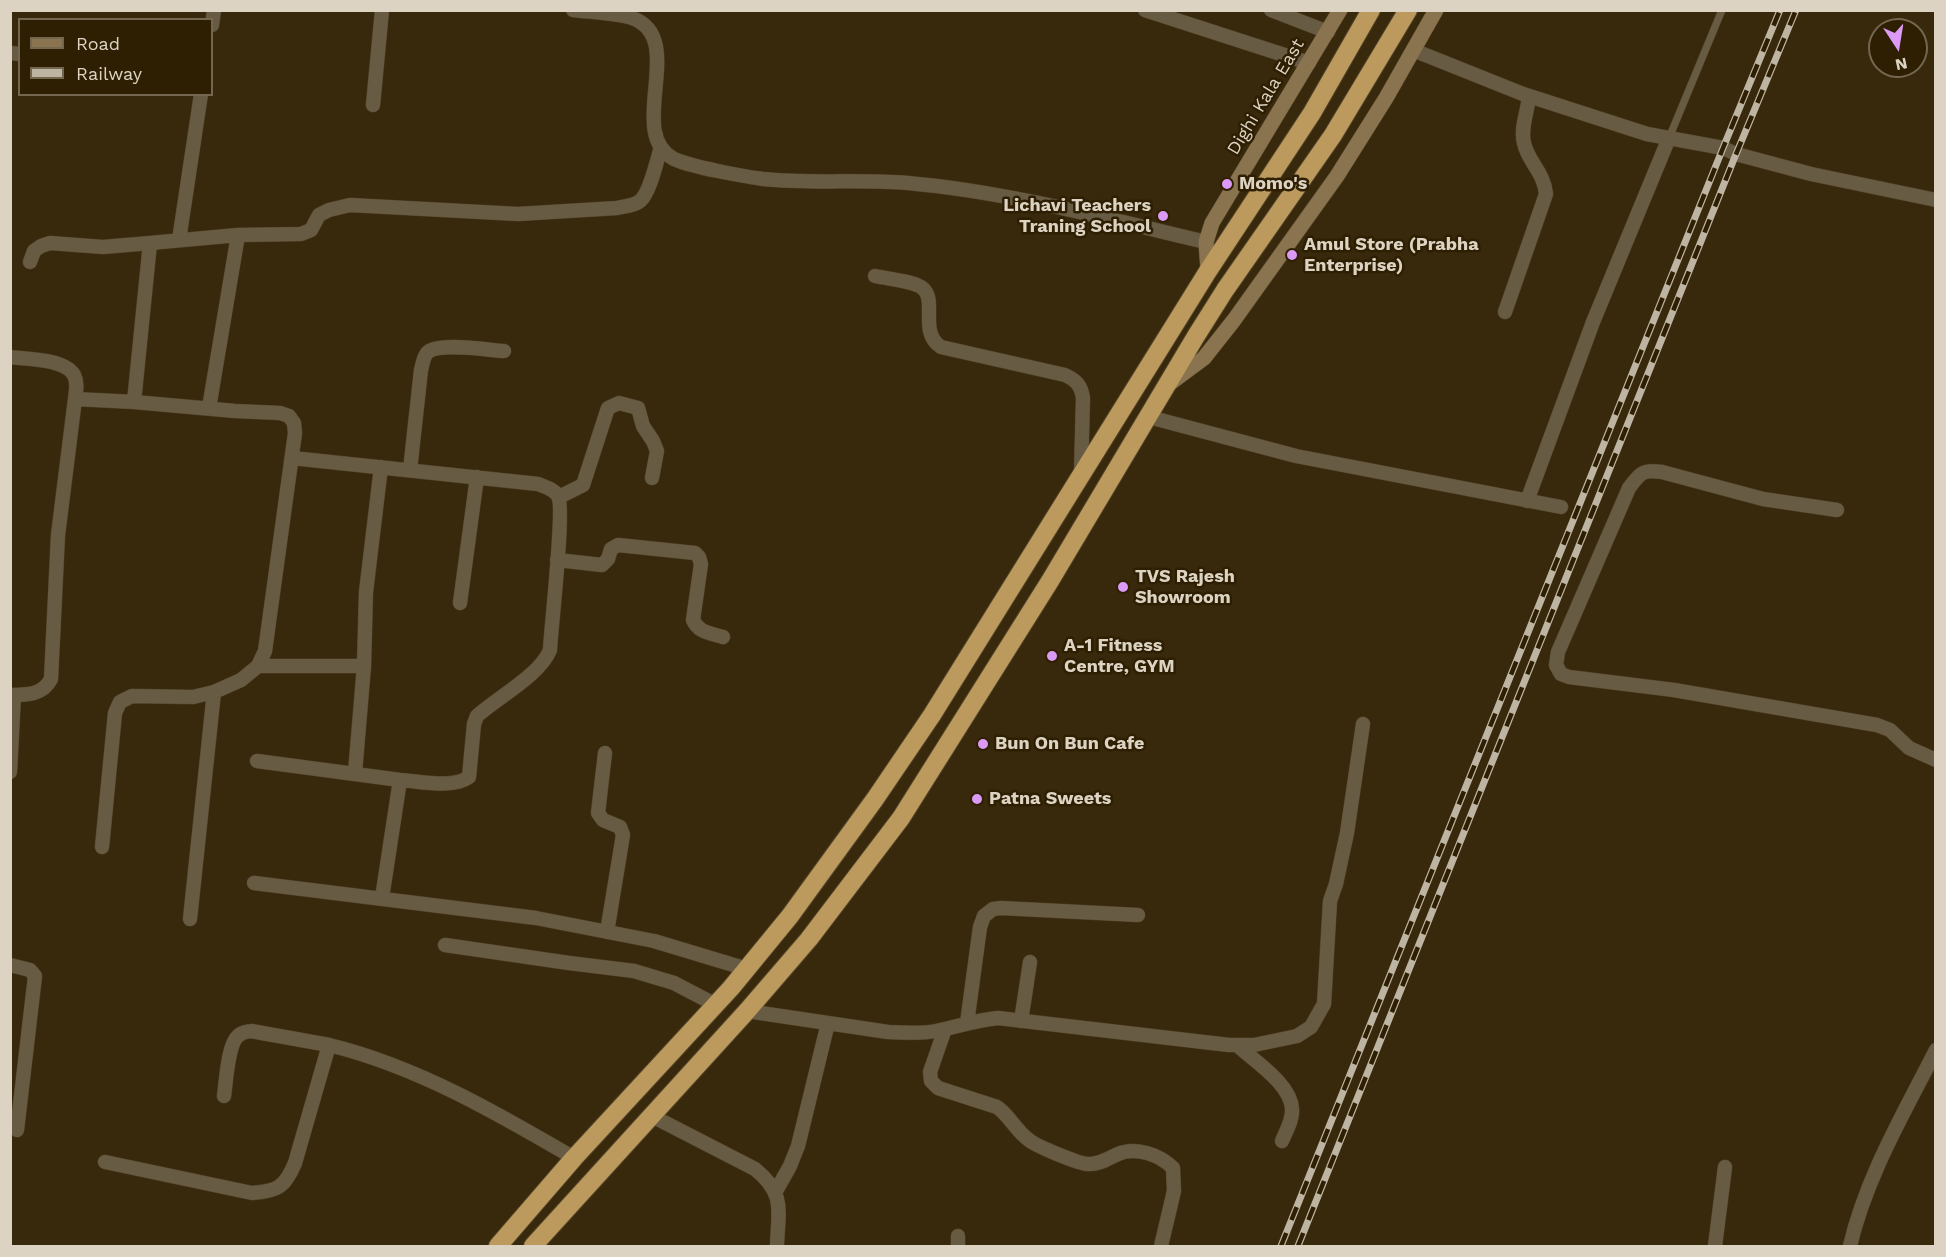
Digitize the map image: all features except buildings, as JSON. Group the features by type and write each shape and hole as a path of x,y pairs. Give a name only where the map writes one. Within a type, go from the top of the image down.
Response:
{"highway":[{"path":"498,1246 574,1158 747,969 803,898 875,799 1001,607 1208,271 1312,113 1371,10"},
{"path":"533,1246 747,1011 809,939 901,818 1044,591 1225,290 1333,135 1407,10"}],"street":[{"path":"373,105 382,10"},
{"path":"573,10 632,18 647,28 655,42 657,59 653,108 656,133 661,147 672,158 693,166 764,179 906,183 969,190 1035,202 1206,242"},
{"path":"1144,10 1309,63"},
{"path":"1271,10 1328,32"},
{"name":"Dighi Kala East","path":"1208,271 1206,242 1212,223 1340,10"},
{"path":"1169,384 1204,358 1234,320 1336,176 1386,98 1436,10"},
{"path":"1413,50 1529,96 1647,134 1723,148 1736,154 1811,174 1935,200"},
{"path":"179,240 201,96"},
{"path":"1505,312 1546,194 1545,183 1524,143 1523,131 1529,96"},
{"path":"1527,501 1593,322 1669,138"},
{"path":"30,262 34,251 50,243 62,242 79,246 103,247 306,233 319,215 350,205 518,214 625,206 642,200 661,147"},
{"path":"209,408 238,236"},
{"path":"134,402 150,243"},
{"path":"875,276 919,285 926,291 929,302 930,335 941,347 1074,379 1081,387 1083,398 1082,473"},
{"path":"410,470 421,370 428,352 448,347 504,351"},
{"path":"10,357 48,361 64,366 75,376 77,384 58,535 51,679 47,687 41,691 12,695 10,772"},
{"path":"75,399 280,413 289,416 294,423 295,433 265,651 258,666 241,680 214,692 193,697 132,696 120,702 115,713 102,847"},
{"path":"559,496 583,485 608,408 619,403 638,408 643,426 653,441 657,457 652,478"},
{"path":"1149,417 1296,456 1561,507"},
{"path":"257,761 400,780 453,783 463,781 469,777 474,724 477,716 537,669 546,660 550,650 561,513 559,496 552,489 538,484 292,458"},
{"path":"355,773 364,666 366,592 381,467"},
{"path":"1837,510 1763,499 1662,472 1649,470 1639,475 1629,488 1558,652 1556,664 1561,674 1569,677 1674,690 1877,725 1890,730 1909,748 1935,760"},
{"path":"460,603 477,477"},
{"path":"557,560 602,565 606,563 611,549 618,545 694,553 699,557 701,564 693,620 702,631 723,637"},
{"path":"258,666 364,666"},
{"path":"190,919 214,692"},
{"path":"747,1011 898,1033 935,1032 967,1023 998,1018 1236,1045 1254,1045 1297,1035 1311,1027 1324,1004 1330,901 1347,833 1363,724"},
{"path":"605,753 598,813 603,820 620,827 623,835 607,932"},
{"path":"382,898 400,780"},
{"path":"254,883 536,918 685,950 747,969"},
{"path":"967,1023 980,927 984,916 993,909 1019,908 1138,915"},
{"path":"445,945 634,971 674,983 716,1005"},
{"path":"1021,1021 1030,962"},
{"path":"10,965 30,970 34,976 35,987 17,1130"},
{"path":"776,1191 798,1146 828,1023"},
{"path":"945,1029 930,1072 931,1081 938,1088 997,1107 1029,1141 1076,1161 1089,1164 1101,1162 1121,1152 1131,1151 1144,1152 1165,1160 1173,1168 1174,1191 1161,1246"},
{"path":"224,1096 235,1037 242,1032 251,1031 329,1044 404,1069 509,1120 574,1158"},
{"path":"105,1162 252,1193 267,1192 281,1187 289,1177 295,1163 329,1044"},
{"path":"1236,1045 1277,1080 1289,1096 1292,1112 1282,1141"},
{"path":"1850,1246 1856,1219 1878,1165 1935,1050"},
{"path":"652,1116 755,1168 768,1179 776,1191 777,1246"},
{"path":"1715,1246 1725,1167"}],"lane":[{"path":"1669,138 1722,10"}],"railway":[{"path":"1281,1246 1780,10"},
{"path":"1298,1246 1734,159 1796,10"}],"place":[{"name":"Momo's","path":"1227,184"},
{"name":"Lichavi Teachers Traning School","path":"1163,216"},
{"name":"Amul Store (Prabha Enterprise)","path":"1292,255"},
{"name":"TVS Rajesh Showroom","path":"1123,587"},
{"name":"A-1 Fitness Centre, GYM","path":"1052,656"},
{"name":"Bun On Bun Cafe","path":"983,744"},
{"name":"Patna Sweets","path":"977,799"}]}
